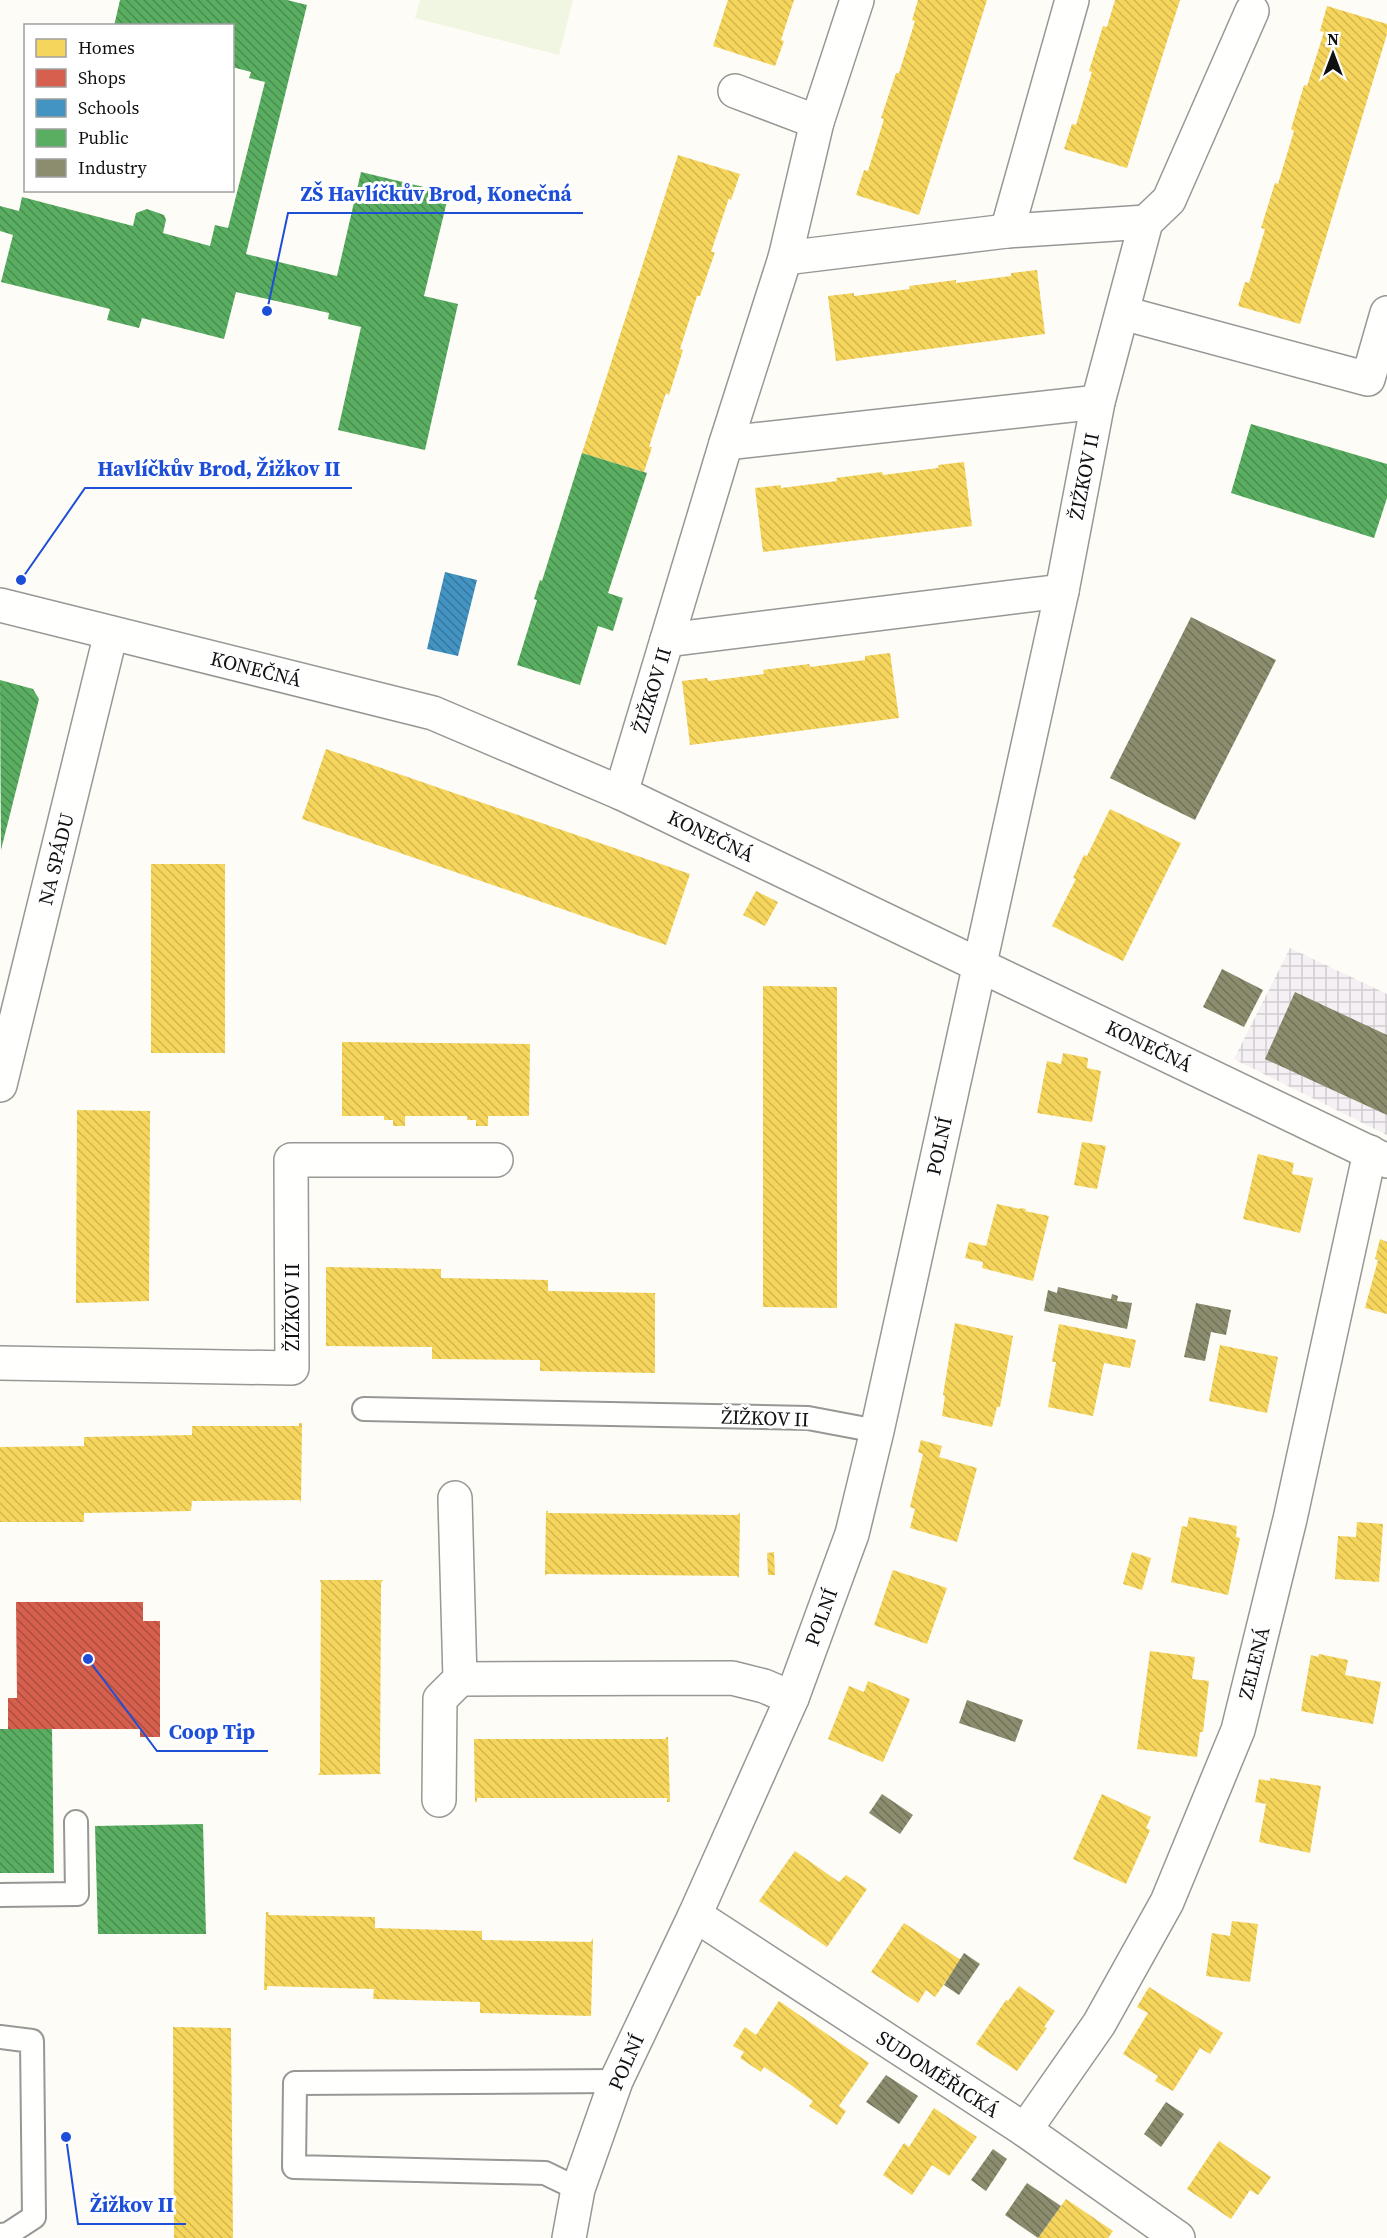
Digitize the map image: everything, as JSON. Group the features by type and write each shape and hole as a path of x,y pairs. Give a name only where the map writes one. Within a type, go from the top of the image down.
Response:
{"street":[{"name":"ŽIŽKOV II","path":"621,793 726,443 785,258 817,122 857,0"},
{"path":"1007,231 1072,0"},
{"path":"785,258 1007,231 1146,222 1169,200 1252,11"},
{"path":"735,92 817,122"},
{"name":"ŽIŽKOV II","path":"980,965 1062,591 1098,402 1146,222"},
{"path":"1123,313 1377,382 1387,313"},
{"path":"726,443 1098,402"},
{"path":"667,640 1062,591"},
{"name":"KONEČNÁ","path":"0,605 432,713 621,793 1378,1156"},
{"name":"NA SPÁDU","path":"0,1085 111,633"},
{"name":"POLNÍ","path":"569,2238 578,2189 616,2081 695,1915 792,1698 852,1534 980,965"},
{"name":"ZELENÁ","path":"1024,2130 1099,2024 1167,1902 1238,1730 1378,1156"},
{"name":"ŽIŽKOV II","path":"0,1363 292,1368 291,1160 496,1160"},
{"path":"439,1800 440,1700 460,1679 454,1498"},
{"path":"460,1679 732,1678 765,1686 792,1698"},
{"name":"SUDOMĚŘICKÁ","path":"695,1915 1024,2130 1178,2238"}],"lane":[{"name":"ŽIŽKOV II","path":"364,1409 808,1418 877,1431"},
{"path":"0,1895 77,1894 76,1822"},
{"path":"0,2037 32,2041 34,2217 8,2234 0,2235"},
{"path":"578,2189 545,2173 294,2167 295,2083 616,2081"}],"shaded area":[{"path":"1290,948 1387,994 1387,1135 1234,1059"}],"green space":[{"path":"420,0 573,0 559,55 415,18"}],"building: Homes":[{"path":"728,0 794,0 775,66 713,46"},
{"path":"918,0 987,0 919,215 856,195 864,170 868,171 884,119 881,118 896,73 899,73 915,21 912,20"},
{"path":"1115,0 1180,0 1127,168 1064,149 1072,124 1076,125 1103,26 1107,27"},
{"path":"1327,6 1387,24 1387,34 1300,324 1238,306 1245,282 1249,283 1265,229 1261,228 1275,183 1278,184 1294,131 1291,129 1304,85 1307,86 1324,32 1320,31"},
{"path":"678,155 740,174 731,200 729,198 711,252 715,252 700,296 697,296 680,349 683,350 669,395 666,393 649,447 652,447 644,472 582,453"},
{"path":"1037,270 1045,334 836,361 828,296 854,293 854,296 956,280 956,283 1011,276 1011,273"},
{"path":"964,462 972,526 763,552 755,488 781,485 781,488 837,481 836,478 882,472 883,475 938,468 938,465"},
{"path":"890,653 899,718 690,745 682,681 707,678 708,681 764,674 763,670 865,660 865,656"},
{"path":"326,749 690,874 666,945 302,819"},
{"path":"1110,809 1181,843 1123,961 1052,926 1076,879 1073,878 1084,855 1087,856"},
{"path":"151,864 225,864 225,1053 151,1053"},
{"path":"756,891 778,902 765,926 743,915"},
{"path":"763,986 837,987 837,1308 763,1307"},
{"path":"342,1042 530,1044 529,1116 488,1116 488,1126 476,1126 476,1120 467,1120 467,1116 405,1116 405,1126 393,1126 393,1120 384,1120 384,1116 342,1116"},
{"path":"1063,1053 1088,1058 1087,1068 1101,1071 1092,1122 1037,1113 1047,1061 1061,1064"},
{"path":"77,1110 150,1111 149,1301 76,1303"},
{"path":"1082,1142 1106,1146 1097,1189 1074,1185"},
{"path":"1258,1154 1294,1163 1292,1174 1313,1178 1300,1233 1243,1219"},
{"path":"997,1204 1049,1216 1033,1281 982,1268 983,1262 965,1258 969,1242 986,1246"},
{"path":"1380,1239 1387,1242 1387,1314 1365,1308 1378,1260 1375,1259"},
{"path":"326,1267 441,1269 441,1278 548,1280 548,1291 655,1293 655,1373 540,1371 540,1360 432,1359 432,1347 326,1346"},
{"path":"955,1323 1013,1336 1000,1407 997,1407 992,1427 942,1416 945,1396 943,1395"},
{"path":"1059,1324 1136,1340 1130,1368 1104,1363 1093,1416 1048,1407 1056,1362 1052,1362"},
{"path":"1220,1345 1278,1357 1267,1413 1209,1401"},
{"path":"299,1423 302,1423 301,1502 299,1500 192,1501 191,1511 84,1513 84,1522 0,1522 0,1447 84,1446 84,1437 192,1435 192,1426 299,1426"},
{"path":"921,1440 942,1446 939,1457 977,1468 957,1542 910,1528 915,1509 910,1507 923,1454 918,1452"},
{"path":"546,1511 548,1513 737,1515 740,1513 739,1578 737,1576 547,1574 545,1576"},
{"path":"1189,1517 1237,1526 1236,1537 1240,1538 1228,1595 1171,1582 1182,1526 1187,1527"},
{"path":"1357,1522 1383,1524 1379,1582 1335,1579 1338,1536 1356,1537"},
{"path":"774,1552 775,1575 768,1575 767,1553"},
{"path":"1132,1552 1151,1558 1142,1590 1123,1584"},
{"path":"893,1570 947,1588 927,1644 874,1625"},
{"path":"320,1580 383,1580 381,1583 381,1774 318,1775 320,1772"},
{"path":"1150,1651 1195,1657 1192,1679 1209,1681 1203,1732 1200,1732 1197,1757 1137,1749"},
{"path":"1319,1654 1348,1660 1345,1675 1381,1682 1373,1724 1301,1711 1311,1655 1318,1657"},
{"path":"868,1681 910,1699 883,1762 828,1739 849,1686 864,1692"},
{"path":"668,1737 670,1802 667,1802 667,1798 477,1798 475,1802 474,1739 666,1739"},
{"path":"1270,1778 1321,1786 1310,1853 1259,1842 1266,1804 1255,1802 1259,1779 1270,1781"},
{"path":"1102,1794 1151,1817 1146,1828 1150,1830 1126,1884 1073,1859"},
{"path":"795,1851 839,1882 846,1875 867,1889 827,1947 759,1901"},
{"path":"266,1912 269,1912 268,1915 375,1917 375,1928 482,1931 482,1940 591,1942 593,1938 591,2016 480,2013 480,2002 373,1999 374,1989 267,1986 267,1990 264,1990"},
{"path":"1232,1921 1258,1924 1250,1982 1206,1976 1212,1933 1230,1936"},
{"path":"904,1923 961,1960 935,1997 926,1990 918,2003 871,1972"},
{"path":"1019,1986 1055,2011 1044,2027 1047,2028 1017,2071 976,2044 1006,2000 1008,2001"},
{"path":"1149,1987 1223,2033 1210,2054 1200,2048 1173,2091 1155,2081 1158,2076 1123,2054 1148,2013 1137,2007"},
{"path":"779,2001 869,2063 839,2106 846,2111 837,2125 809,2106 813,2101 788,2083 764,2067 761,2072 740,2058 744,2052 733,2046 745,2027 756,2035"},
{"path":"173,2027 231,2028 233,2238 174,2238"},
{"path":"934,2108 977,2137 949,2176 932,2165 912,2195 883,2175 904,2143 909,2147"},
{"path":"1219,2141 1271,2177 1258,2195 1250,2190 1231,2219 1187,2189"},
{"path":"1066,2199 1113,2231 1108,2238 1038,2238"}],"building: Shops":[{"path":"16,1602 143,1602 143,1621 160,1621 160,1737 140,1737 140,1729 8,1729 8,1698 17,1698"}],"building: Schools":[{"path":"445,572 477,580 458,656 427,649"}],"building: Public":[{"path":"120,0 287,0 307,5 246,254 337,276 361,172 449,193 424,296 458,304 425,450 338,430 361,327 328,319 329,313 236,292 224,339 142,318 139,328 107,320 110,309 1,282 13,235 0,231 0,206 19,211 22,197 133,226 136,213 147,209 164,215 166,220 163,233 210,246 215,225 228,228 265,82 249,78 251,72 234,68 234,24 114,24"},
{"path":"1251,424 1387,464 1387,498 1374,538 1231,493"},
{"path":"582,453 647,473 608,593 623,598 613,631 598,626 580,685 517,665 537,600 534,599 540,580 542,581"},
{"path":"0,680 33,689 39,699 1,850"},
{"path":"0,1729 52,1729 54,1873 0,1873"},
{"path":"203,1824 206,1934 98,1934 95,1826"}],"building: Industry":[{"path":"1191,617 1276,660 1195,820 1110,778"},
{"path":"1222,969 1263,990 1244,1027 1203,1007"},
{"path":"1295,992 1387,1035 1387,1115 1265,1059"},
{"path":"1058,1287 1111,1299 1112,1294 1118,1296 1117,1301 1132,1303 1127,1329 1044,1311 1048,1290 1057,1293"},
{"path":"1196,1303 1231,1310 1226,1335 1211,1332 1205,1361 1184,1357"},
{"path":"967,1700 1023,1720 1015,1742 959,1723"},
{"path":"882,1794 913,1815 900,1834 869,1813"},
{"path":"964,1953 980,1964 959,1995 944,1985"},
{"path":"886,2075 918,2096 899,2124 866,2102"},
{"path":"1166,2102 1184,2114 1161,2147 1144,2134"},
{"path":"993,2149 1007,2159 986,2191 971,2180"},
{"path":"1027,2183 1061,2206 1038,2238 1005,2215"}],"place":[{"name":"ZŠ Havlíčkův Brod, Konečná","path":"267,311"},
{"name":"Havlíčkův Brod, Žižkov II","path":"21,580"},
{"name":"Coop Tip","path":"88,1659"},
{"name":"Žižkov II","path":"66,2137"}]}
